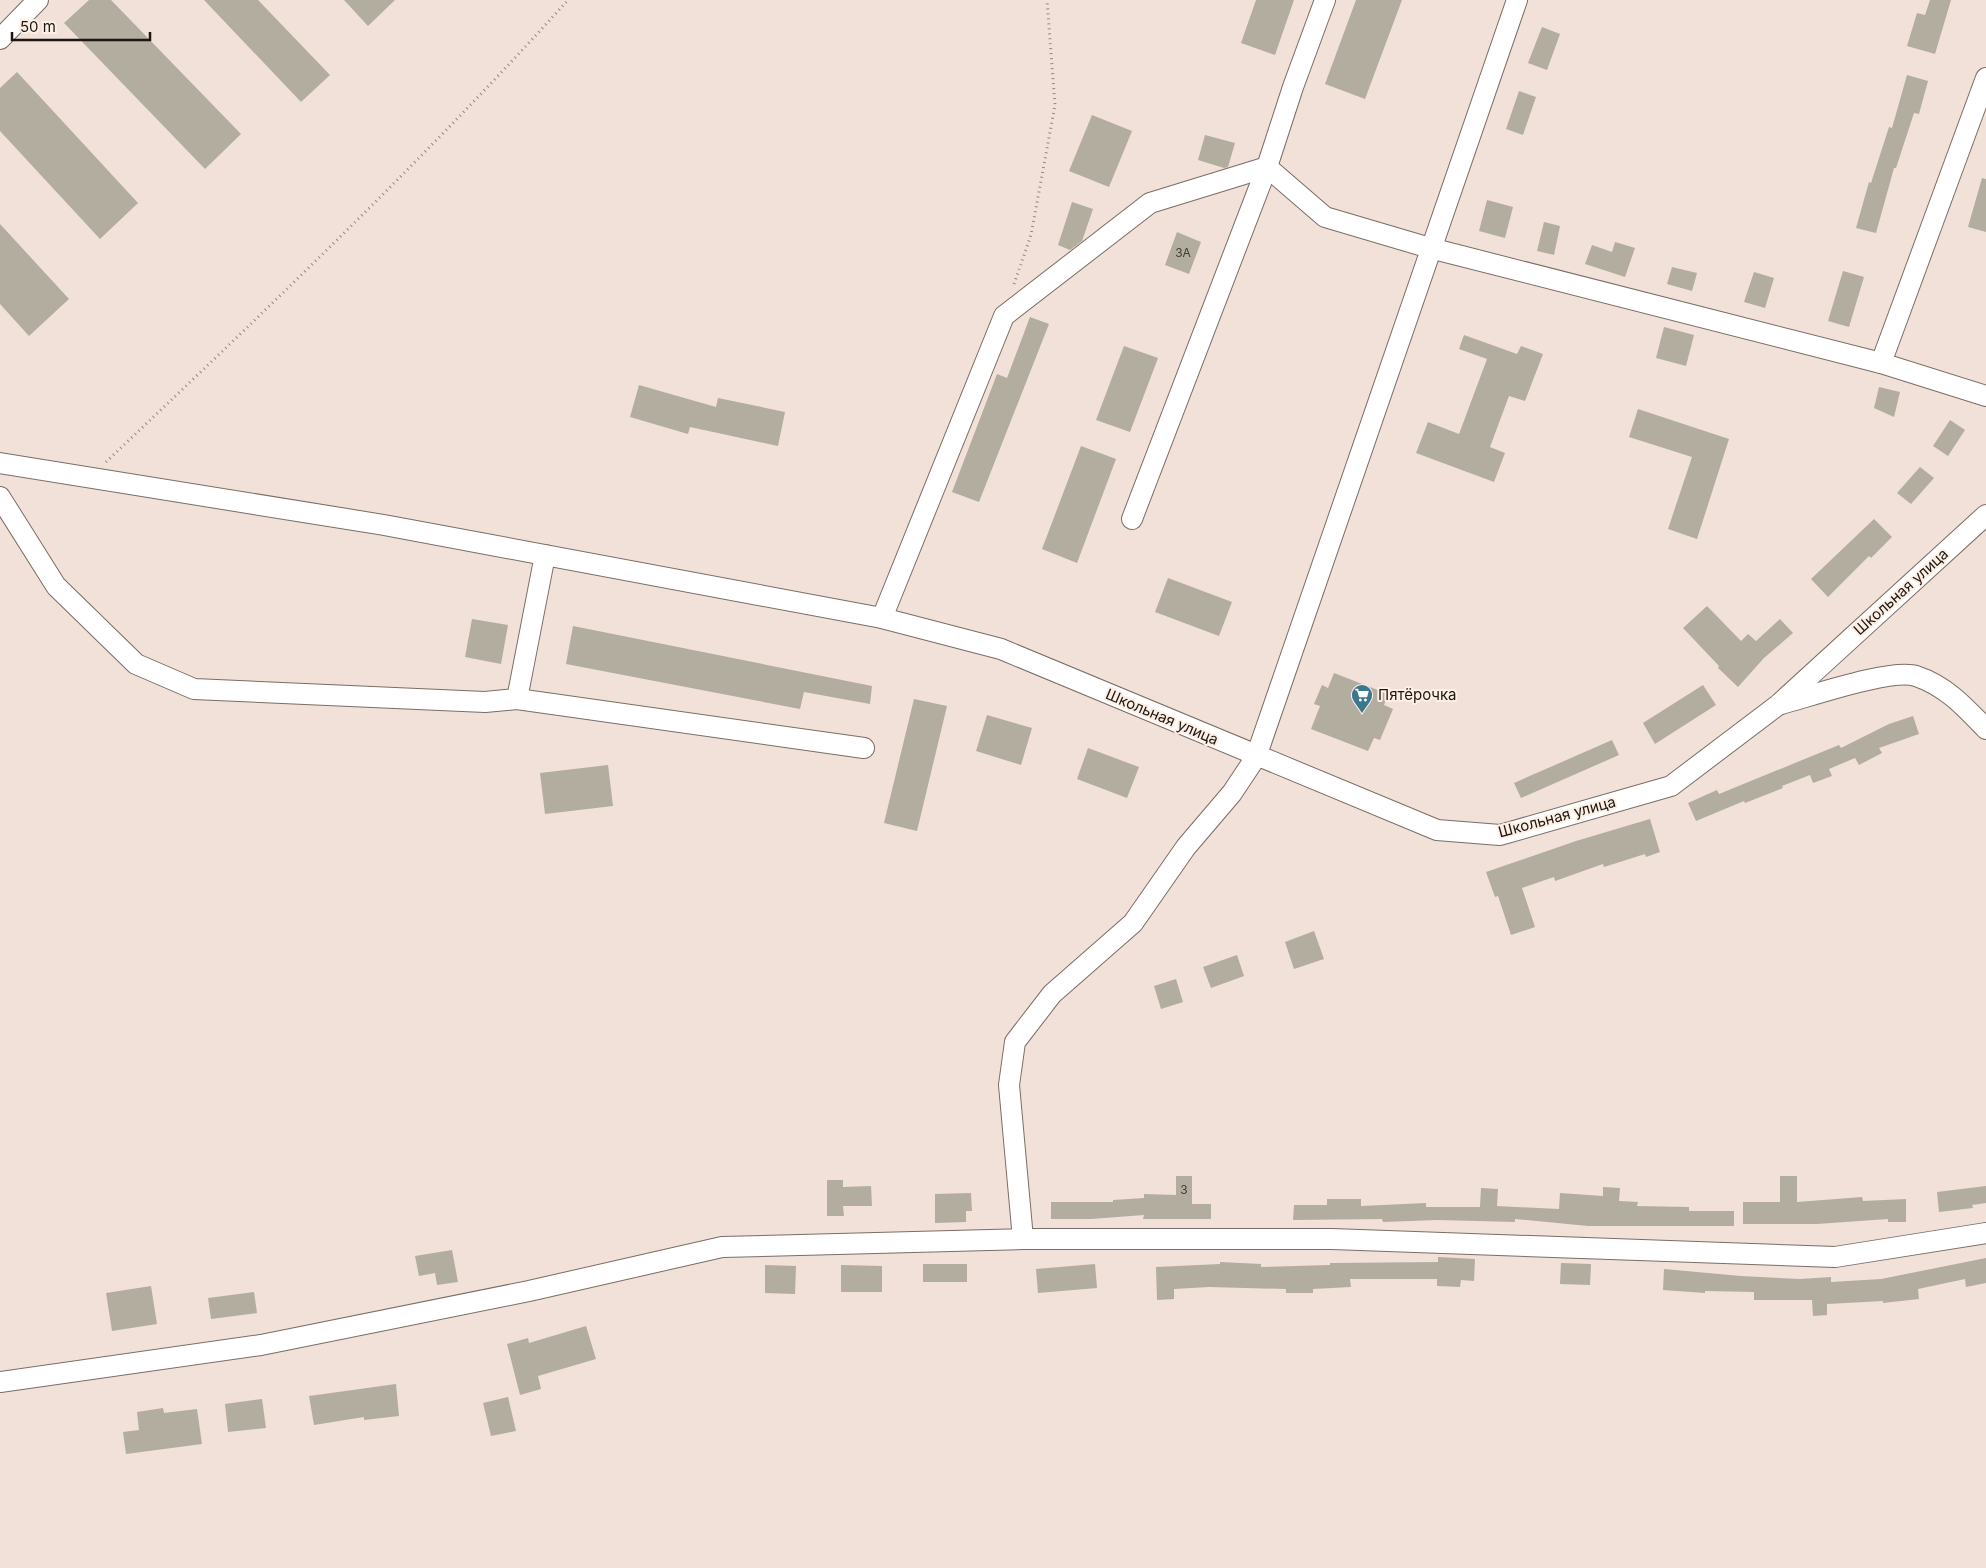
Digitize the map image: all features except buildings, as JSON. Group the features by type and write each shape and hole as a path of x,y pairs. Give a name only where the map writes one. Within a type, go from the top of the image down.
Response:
{"street":[{"path":"0,39 38,0"},
{"path":"1132,519 1267,167 1293,87 1325,0"},
{"path":"1023,1239 1009,1085 1015,1042 1052,994 1133,923 1186,847 1232,793 1256,757 1517,0"},
{"path":"1881,363 1986,78"},
{"path":"882,618 1004,316 1150,203 1267,167"},
{"path":"1267,167 1325,217 1430,248 1881,363 1986,396"},
{"name":"Школьная улица","path":"0,463 384,525 882,618 1000,650 1437,830 1500,835 1671,786 1778,705 1986,514"},
{"path":"0,497 56,586 136,664 194,689 485,702 517,699 864,748"},
{"path":"517,699 545,555"},
{"path":"1778,705 1876,678 1915,676 1955,696 1986,729"},
{"path":"0,1382 261,1345 529,1290 722,1247 1023,1239 1332,1239 1835,1257 1986,1233"}],"path":[{"path":"90,478 296,281 485,92 568,0"},
{"path":"1004,316 1031,235 1055,105 1047,0"}],"place":[{"name":"Пятёрочка","path":"1362,714"}]}
